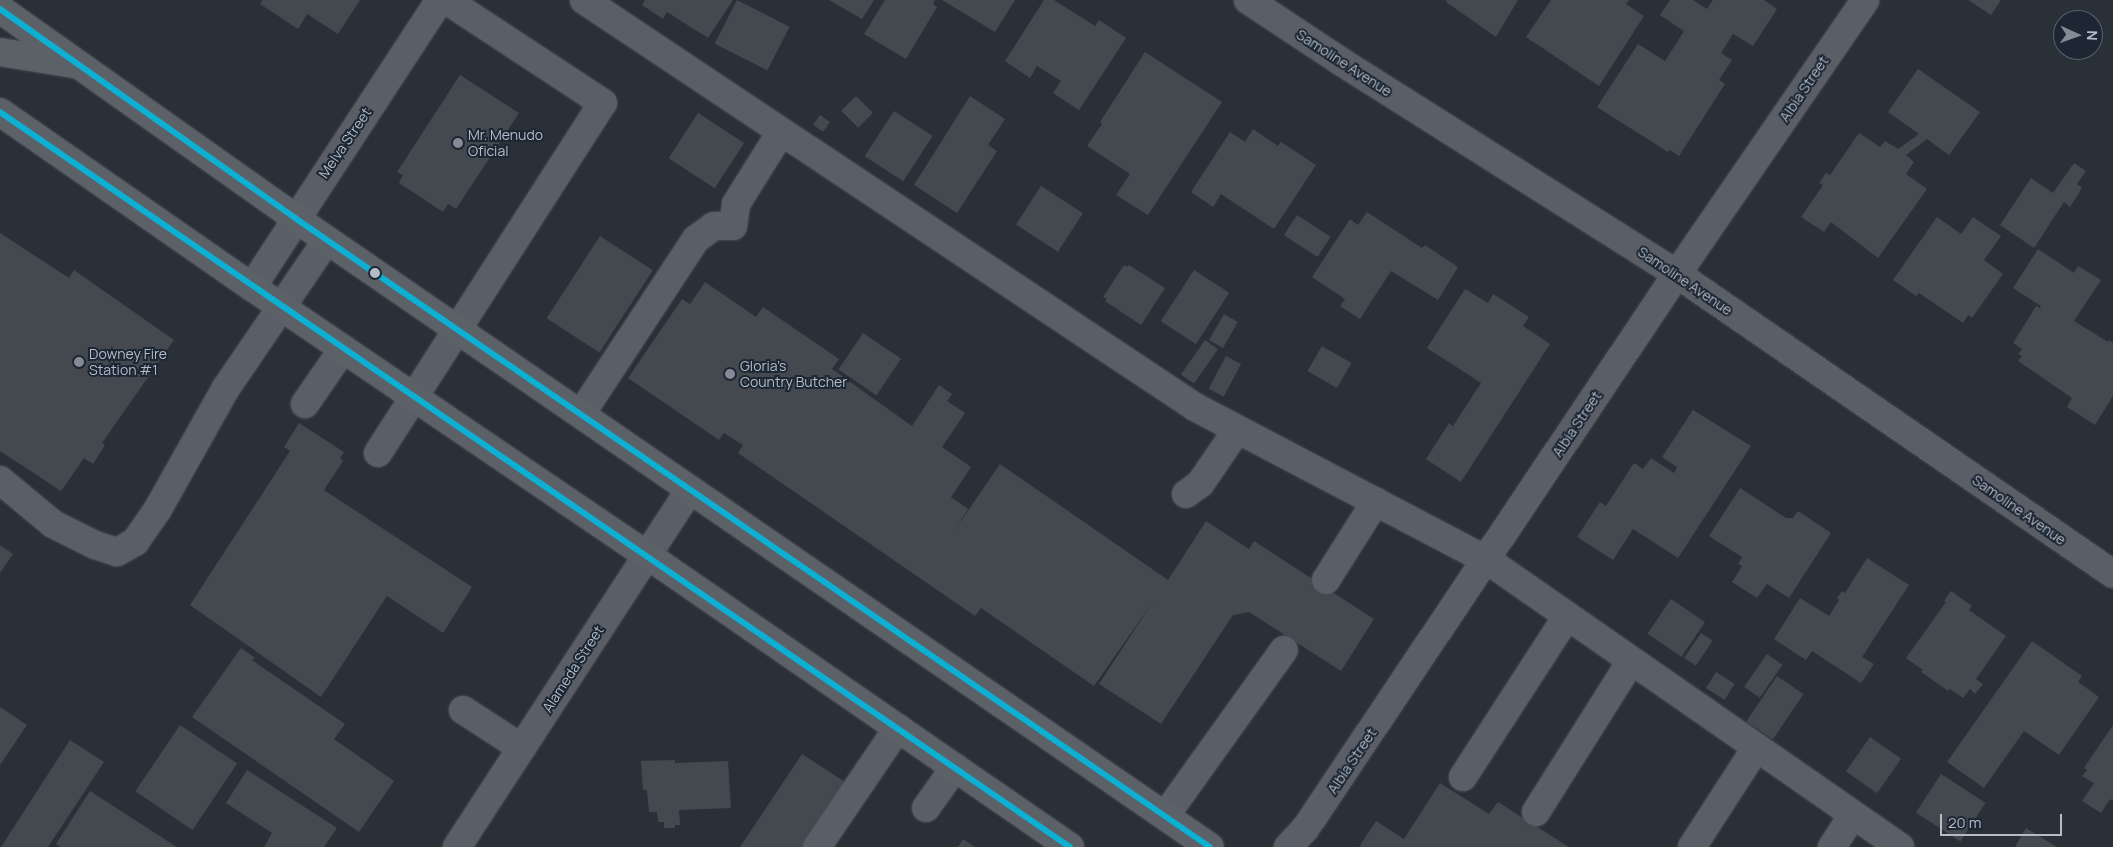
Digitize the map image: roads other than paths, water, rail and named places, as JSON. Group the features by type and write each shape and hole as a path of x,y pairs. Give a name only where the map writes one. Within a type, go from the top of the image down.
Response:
{"main road":[{"path":"0,9 295,218 457,328 689,491 1210,847"},
{"path":"0,52 80,65"},
{"path":"0,112 252,288 415,396 1070,847"}],"street":[{"name":"Melva Street","path":"252,288 295,218 440,0"},
{"path":"378,453 603,103 446,0"},
{"path":"584,0 1195,407 1487,560 1900,847"},
{"name":"Samoline Avenue","path":"1248,0 1349,67 1677,274 2113,574"},
{"name":"Albia Street","path":"1288,847 1305,829 1677,274 1865,0"},
{"path":"581,414 696,239 714,226 733,226 736,204 781,132"},
{"path":"0,480 54,524 95,546 118,552 135,542 158,509 226,388 327,240"},
{"path":"305,404 342,349"},
{"path":"1186,494 1200,484 1237,430"},
{"name":"Alameda Street","path":"457,847 689,491"},
{"path":"1326,580 1376,501"},
{"path":"1463,777 1567,616"},
{"path":"1165,816 1284,650"},
{"path":"1536,812 1631,661"},
{"path":"463,710 522,748"},
{"path":"817,847 898,728"},
{"path":"1692,847 1756,748"},
{"path":"926,808 955,767"},
{"path":"1832,847 1853,814"}],"place":[{"name":"Mr. Menudo Oficial","path":"458,143"},
{"name":"Downey Fire Station #1","path":"79,362"},
{"name":"Gloria's Country Butcher","path":"730,374"}]}
